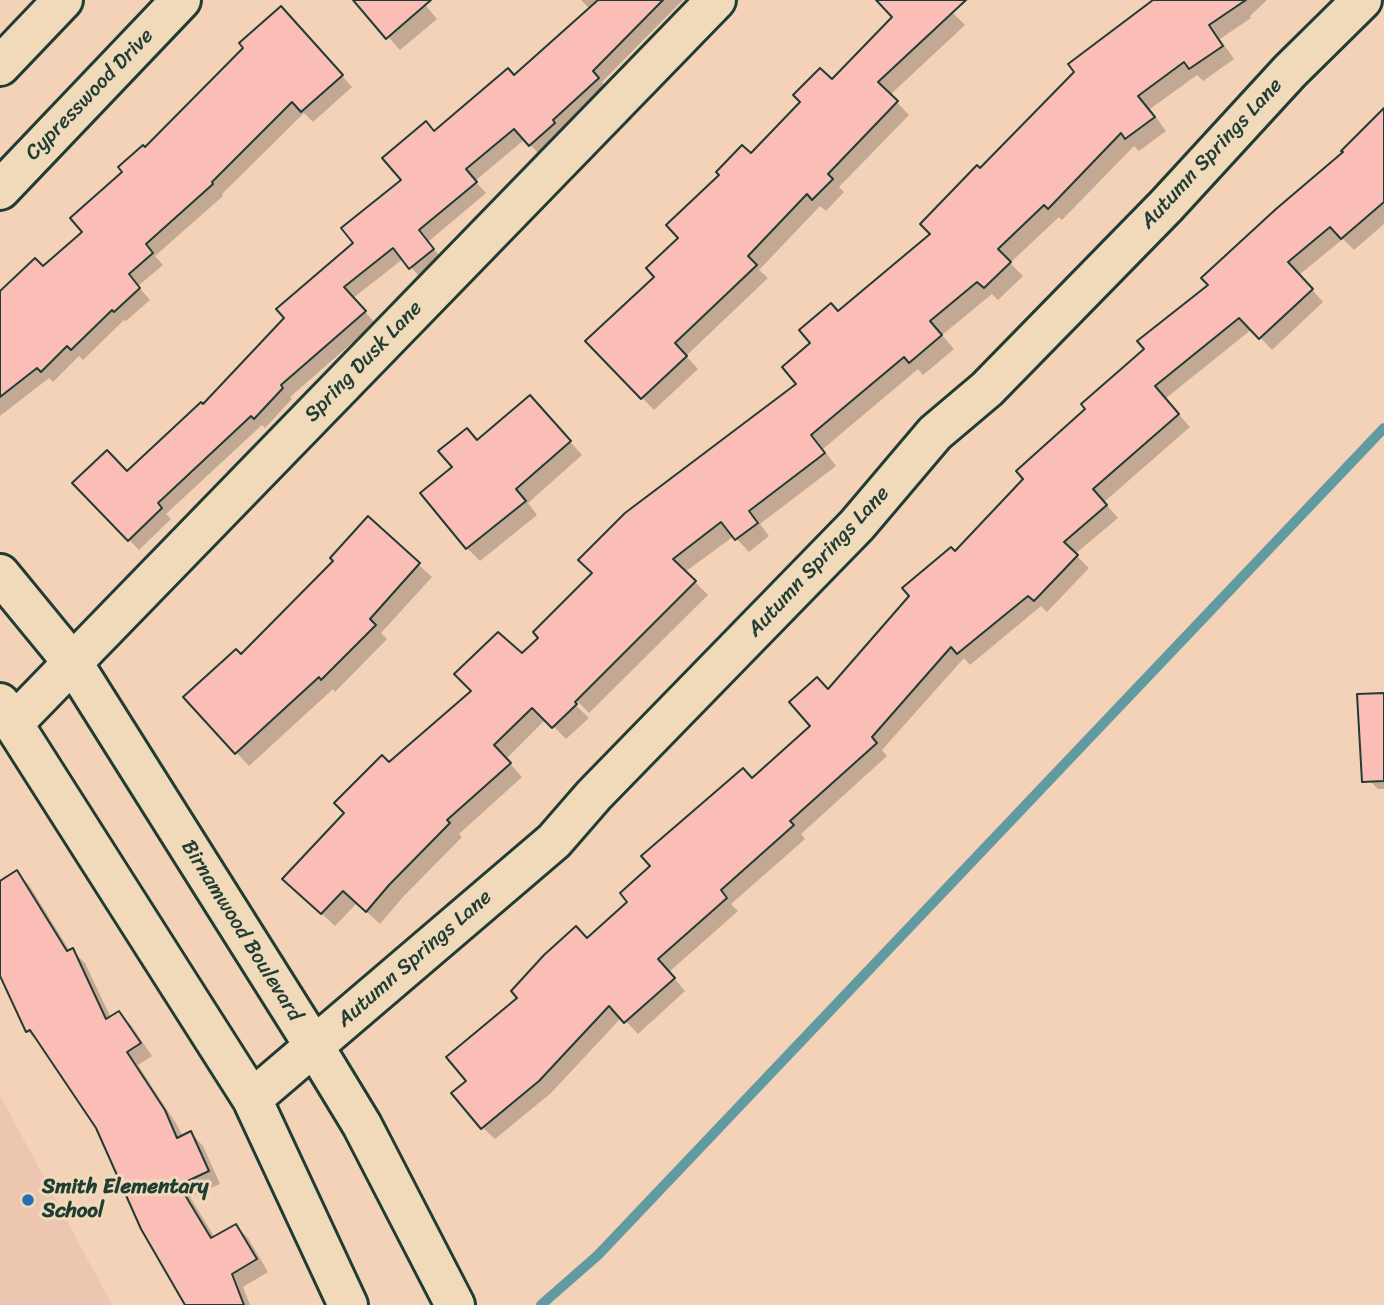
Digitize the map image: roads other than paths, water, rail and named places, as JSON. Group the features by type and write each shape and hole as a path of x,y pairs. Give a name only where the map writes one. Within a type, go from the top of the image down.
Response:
{"street":[{"path":"0,66 64,0"},
{"name":"Cypresswood Drive","path":"0,190 181,0"},
{"name":"Spring Dusk Lane","path":"7,713 73,663 716,0"},
{"name":"Autumn Springs Lane","path":"252,1099 554,841 594,796 857,525 935,433 987,389 1166,206 1290,71 1362,0"},
{"name":"Birnamwood Boulevard","path":"0,574 73,663 314,1046 362,1125 455,1305"},
{"path":"7,713 252,1099 342,1295"}],"waterway":[{"path":"541,1305 598,1255 1384,428"}],"place":[{"name":"Smith Elementary School","path":"28,1200"}]}
